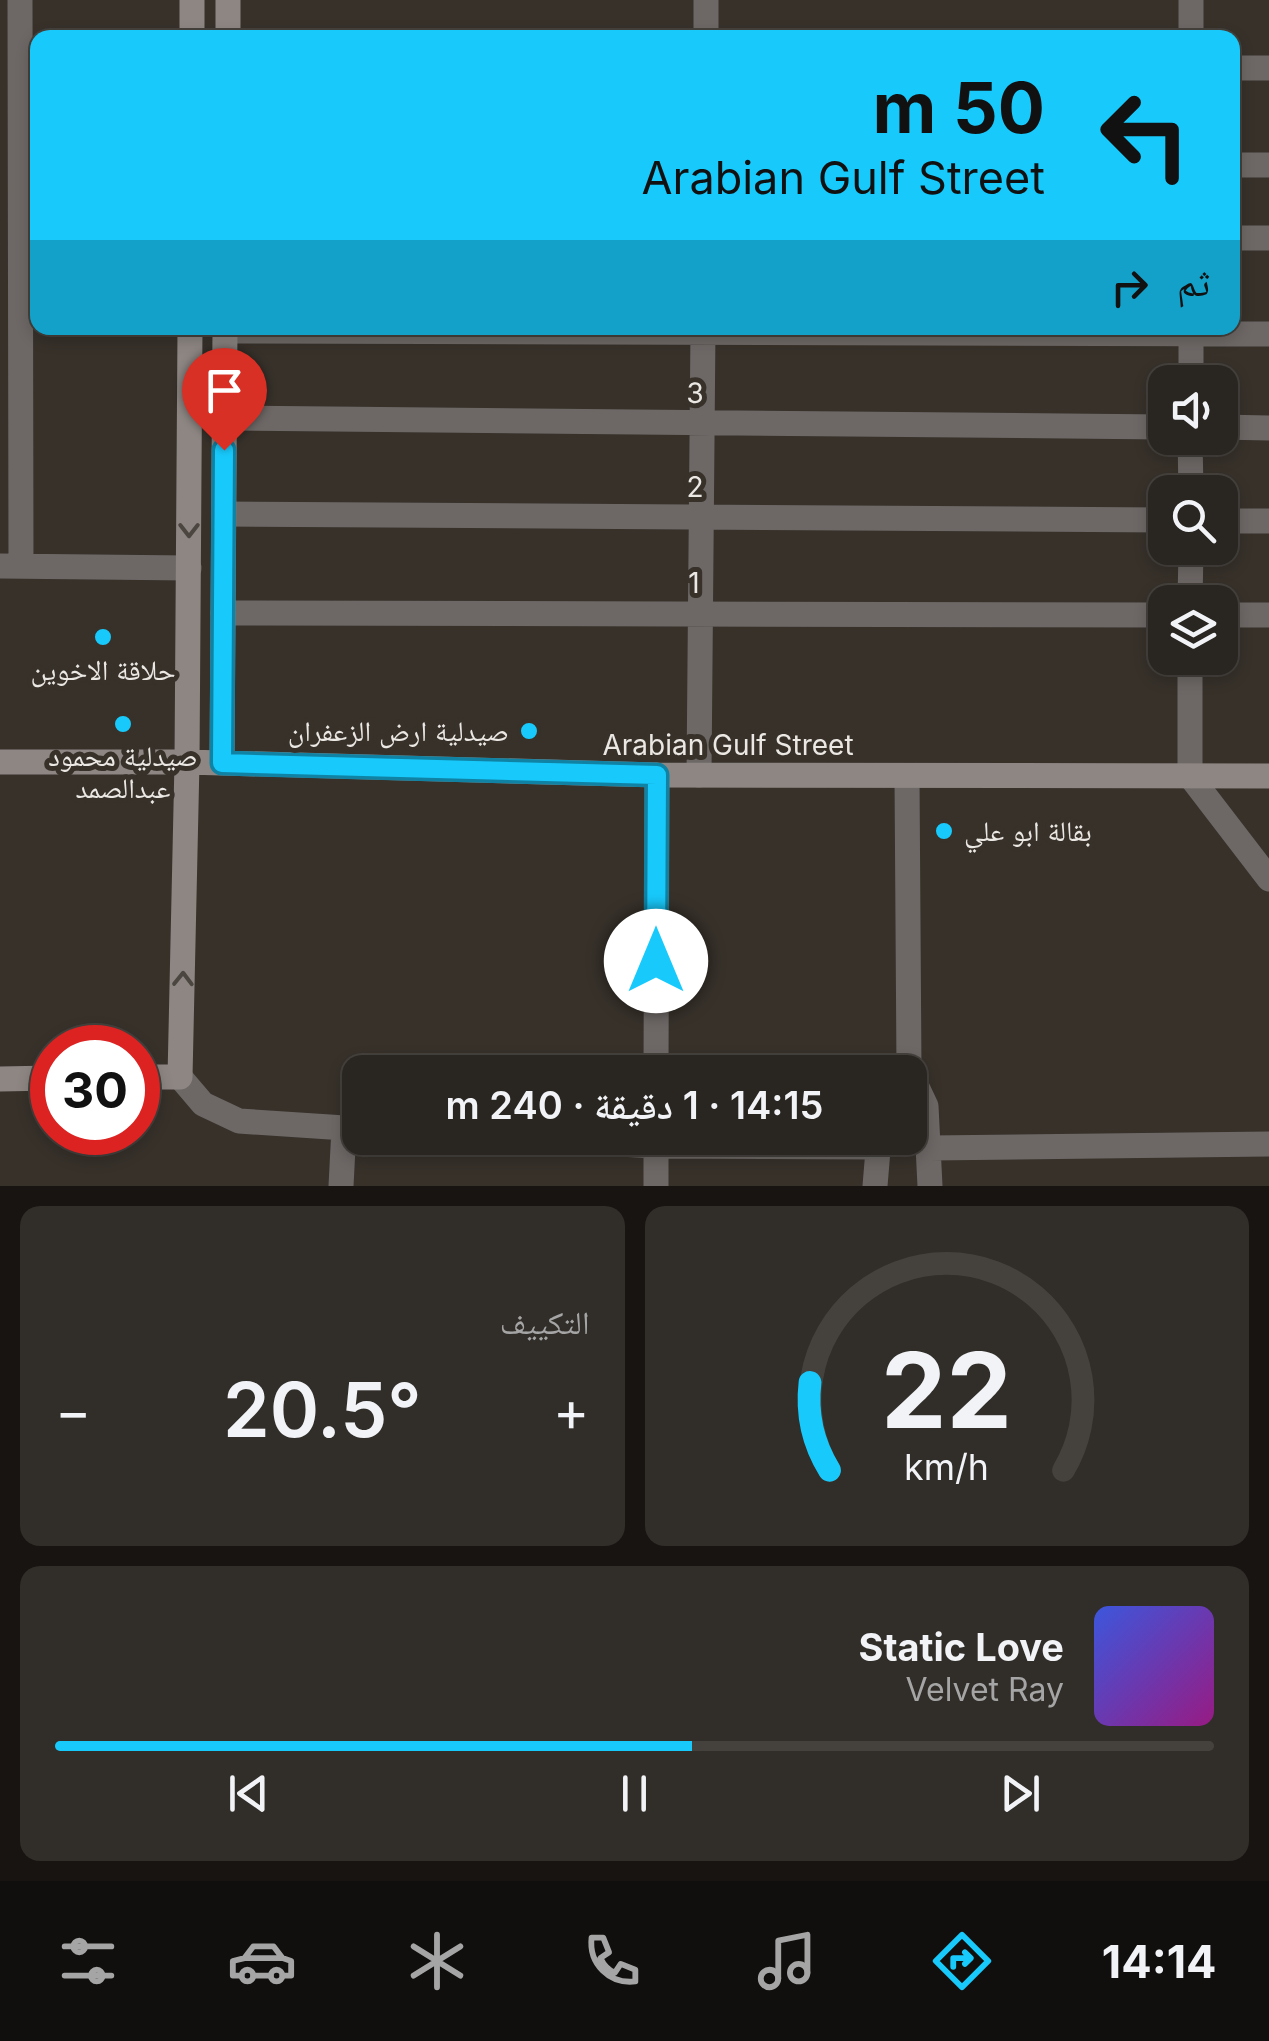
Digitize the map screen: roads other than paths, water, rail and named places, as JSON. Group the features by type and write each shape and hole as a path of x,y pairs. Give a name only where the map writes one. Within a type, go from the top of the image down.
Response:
{"main road":[{"path":"192,0 192,30"},
{"path":"228,0 228,30"},
{"path":"160,1076 180,1076 190,335"},
{"path":"222,763 225,335"},
{"name":"Arabian Gulf Street","path":"0,762 187,762 699,776 1269,776"},
{"path":"0,1079 30,1078"}],"street":[{"path":"20,0 10,566 189,568"},
{"path":"706,0 706,30"},
{"path":"1191,0 1191,30"},
{"path":"1240,68 1269,68"},
{"path":"1240,165 1269,165"},
{"path":"1240,238 1269,238"},
{"path":"1240,333 1269,334"},
{"path":"699,776 703,335"},
{"path":"1190,335 1190,365"},
{"name":"3","path":"225,418 1148,427"},
{"path":"1238,427 1269,428"},
{"name":"2","path":"224,514 1148,520"},
{"path":"1238,520 1269,521"},
{"name":"1","path":"223,614 1148,615"},
{"path":"1238,615 1269,615"},
{"path":"1190,675 1190,776 1269,879"},
{"path":"656,1055 657,775"},
{"path":"907,776 908,1055"},
{"path":"180,1076 204,1104 238,1121 342,1127"},
{"path":"927,1116 930,1186"},
{"path":"930,1148 1269,1144"},
{"path":"341,1186 347,1155"},
{"path":"656,1155 656,1186"},
{"path":"875,1186 877,1155"}],"place":[{"name":"حلاقة الاخوين","path":"103,637"},
{"name":"صيدلية محمود عبدالصمد","path":"123,724"},
{"name":"صيدلية ارض الزعفران","path":"529,731"},
{"name":"بقالة ابو علي","path":"944,831"}]}
